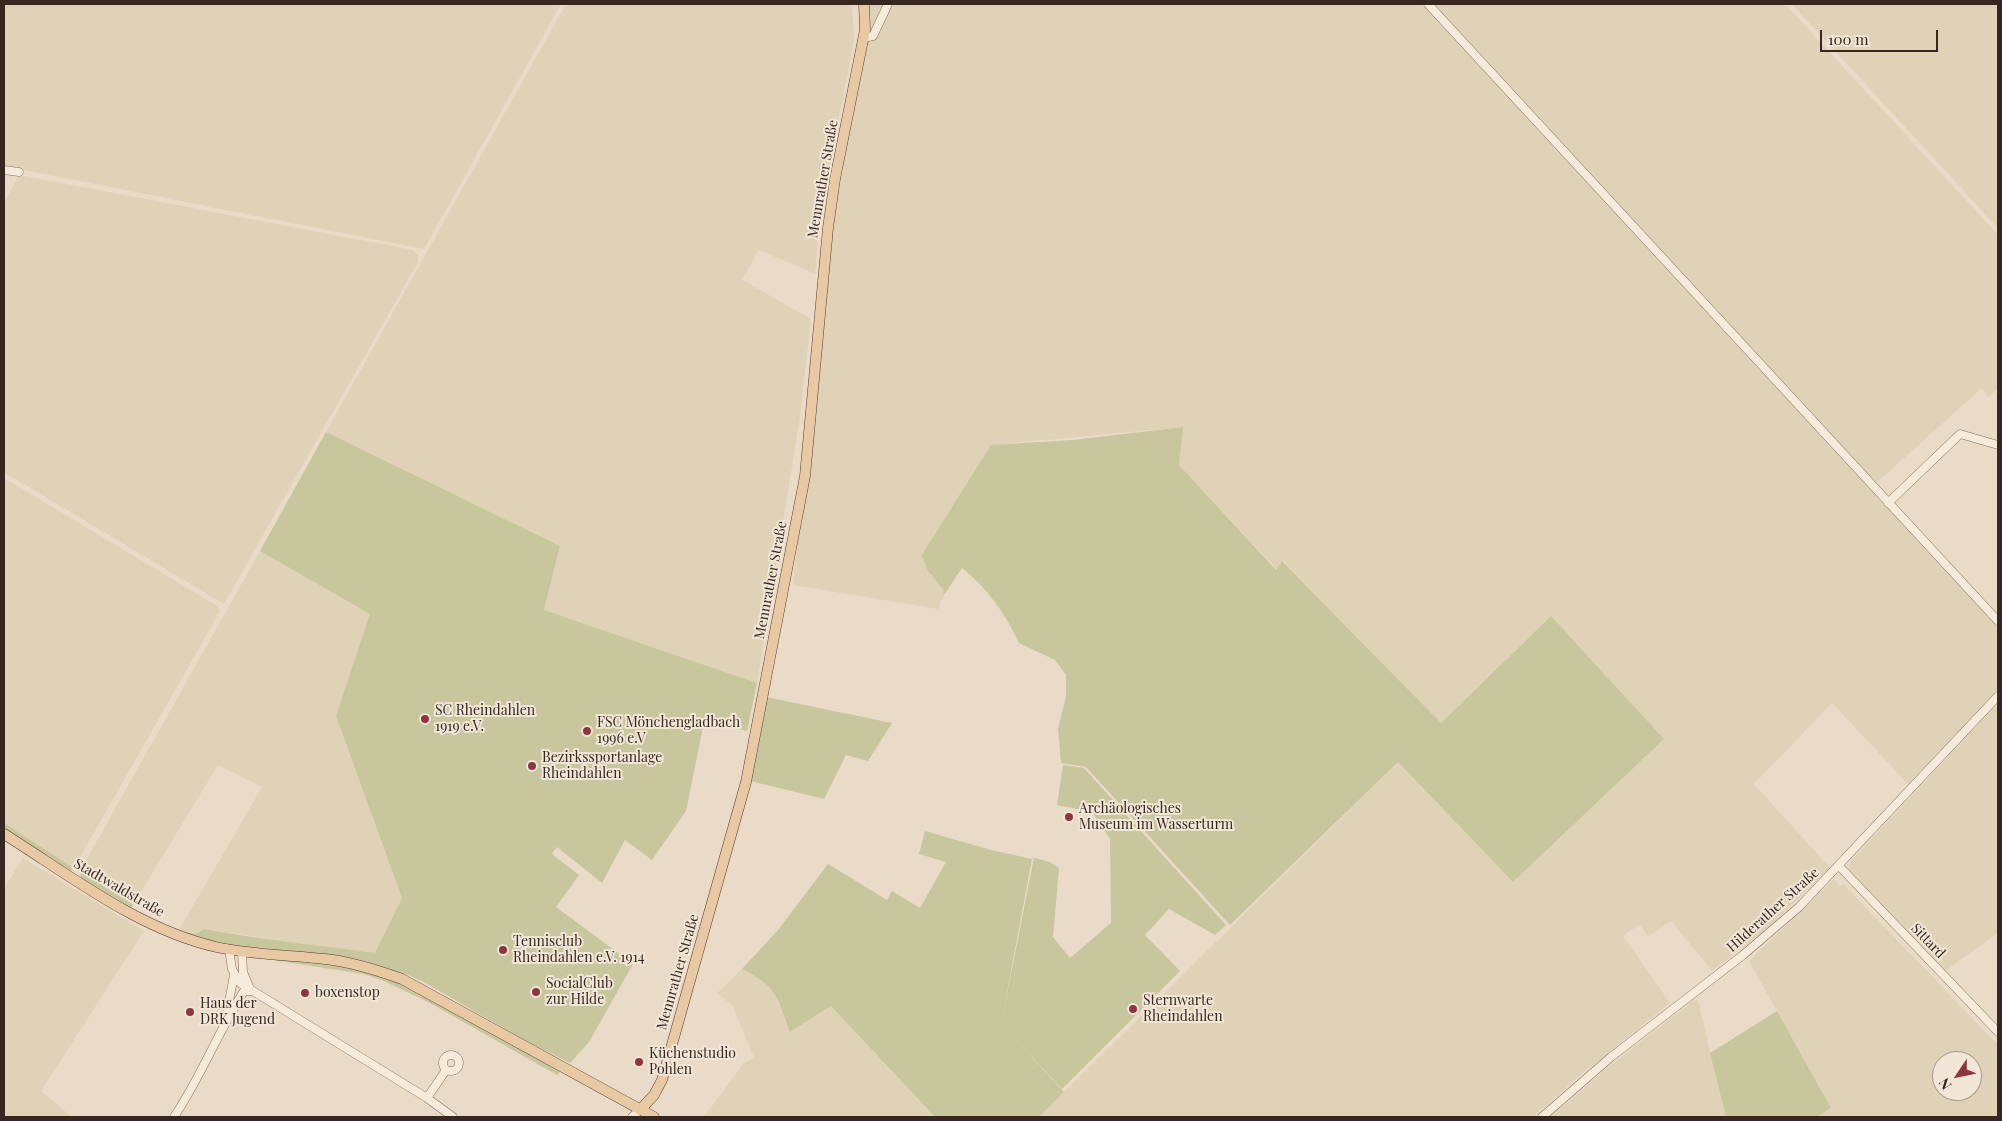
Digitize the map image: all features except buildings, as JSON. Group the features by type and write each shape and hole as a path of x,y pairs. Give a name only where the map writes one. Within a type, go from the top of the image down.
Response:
{"main road":[{"name":"Mennrather Straße","path":"636,1114 654,1095 662,1080 746,782 805,476 828,228 835,179 864,38 864,4"},
{"name":"Stadtwaldstraße","path":"4,834 114,904 150,924 183,938 242,952 343,961 372,968 402,979 636,1114 654,1117"}],"street":[{"path":"864,38 873,36 888,4"},
{"path":"1428,4 1998,621"},
{"path":"4,170 19,172"},
{"path":"1888,503 1960,434 1998,445"},
{"name":"Hilderather Straße","path":"1542,1117 1612,1057 1750,949 1799,907 1998,696"},
{"name":"Sittard","path":"1839,866 1998,1032"},
{"path":"225,1022 234,975 229,949"},
{"path":"242,952 243,972 251,990"},
{"path":"234,975 240,983 427,1098 454,1117"},
{"path":"175,1117 208,1060 225,1022 244,991 251,990"},
{"path":"427,1098 446,1070"}],"shaded area":[{"path":"4,4 561,4 424,249 4,166"},
{"path":"566,4 852,4 854,41 820,215 815,274 759,250 742,280 811,319 799,423 757,683 544,610 560,546 326,432"},
{"path":"868,4 1424,4 1998,626 1998,690 1908,784 1832,703 1754,784 1830,868 1769,927 1712,971 1671,921 1648,937 1640,924 1623,936 1670,1003 1578,1077 1533,1117 1039,1117 1398,762 1513,882 1664,739 1551,616 1441,723 1283,561 1277,570 1179,465 1182,427 991,445 928,571 943,589 944,595 938,609 793,585 833,227 848,136 868,40 877,35 870,29"},
{"path":"1432,4 1785,4 1998,235 1998,389 1988,397 1982,388 1875,484"},
{"path":"1792,4 1998,4 1998,228"},
{"path":"19,175 413,250 418,255 418,262 224,604 4,472 4,203"},
{"path":"4,478 217,606 220,611 74,868 4,823"},
{"path":"260,551 370,614 336,716 402,898 375,954 204,929 196,934 179,930 262,787 218,765 133,905 80,871"},
{"path":"1998,703 1998,933 1945,971 1849,870 1850,862"},
{"path":"23,858 144,931 41,1091 72,1117 4,1117 4,888"},
{"path":"1834,879 1840,886 1843,884 1998,1045 1998,1117 1817,1117 1831,1108 1749,961"},
{"path":"742,969 765,981 774,991 790,1032 831,1006 935,1117 704,1117 743,1064 754,1057 732,1005 717,993"},
{"path":"1698,1000 1726,1117 1550,1117 1615,1062 1693,1001"}],"green space":[{"path":"1183,427 1179,465 1276,570 1282,561 1441,723 1551,616 1664,739 1513,882 1398,762 1230,925 1086,767 1061,763 1058,729 1066,697 1066,675 1055,660 1019,643 995,602 980,584 962,568 944,595 943,589 928,571 922,555 991,445 1073,440"},
{"path":"326,432 560,546 544,610 757,683 747,731 704,722 686,811 652,860 625,840 602,883 557,847 552,854 579,875 556,907 633,964 589,1042 570,1063 526,1041 424,982 406,974 335,955 249,948 208,940 179,931 196,934 204,929 375,953 402,898 336,716 370,614 260,551"},
{"path":"766,697 892,723 868,761 846,755 824,799 750,781"},
{"path":"1063,765 1084,768 1226,925 1215,935 1169,909 1145,935 1180,971 1062,1089 1001,1024 1034,858 1050,862 1059,868 1053,937 1070,958 1111,923 1110,839 1092,812 1057,805"},
{"path":"4,823 74,868 70,871 4,829"},
{"path":"925,831 991,850 1032,859 1001,1024 1064,1092 1039,1117 935,1117 831,1006 790,1032 775,994 763,982 742,969 778,930 828,864 887,900 892,891 920,908 946,862 919,854"},
{"path":"80,871 133,905 131,909 81,878"},
{"path":"260,958 337,966 371,973 395,981 455,1011 560,1072 557,1075 428,1002 384,981 363,974"},
{"path":"1777,1011 1831,1108 1817,1117 1726,1117 1710,1053"}],"place":[{"name":"SC Rheindahlen 1919 e.V.","path":"425,719"},
{"name":"FSC Mönchengladbach 1996 e.V","path":"587,731"},
{"name":"Bezirkssportanlage Rheindahlen","path":"532,766"},
{"name":"Archäologisches Museum im Wasserturm","path":"1069,817"},
{"name":"Tennisclub Rheindahlen e.V. 1914","path":"503,950"},
{"name":"SocialClub zur Hilde","path":"536,992"},
{"name":"boxenstop","path":"305,993"},
{"name":"Sternwarte Rheindahlen","path":"1133,1009"},
{"name":"Haus der DRK Jugend","path":"190,1012"},
{"name":"Küchenstudio Pohlen","path":"639,1062"}]}
